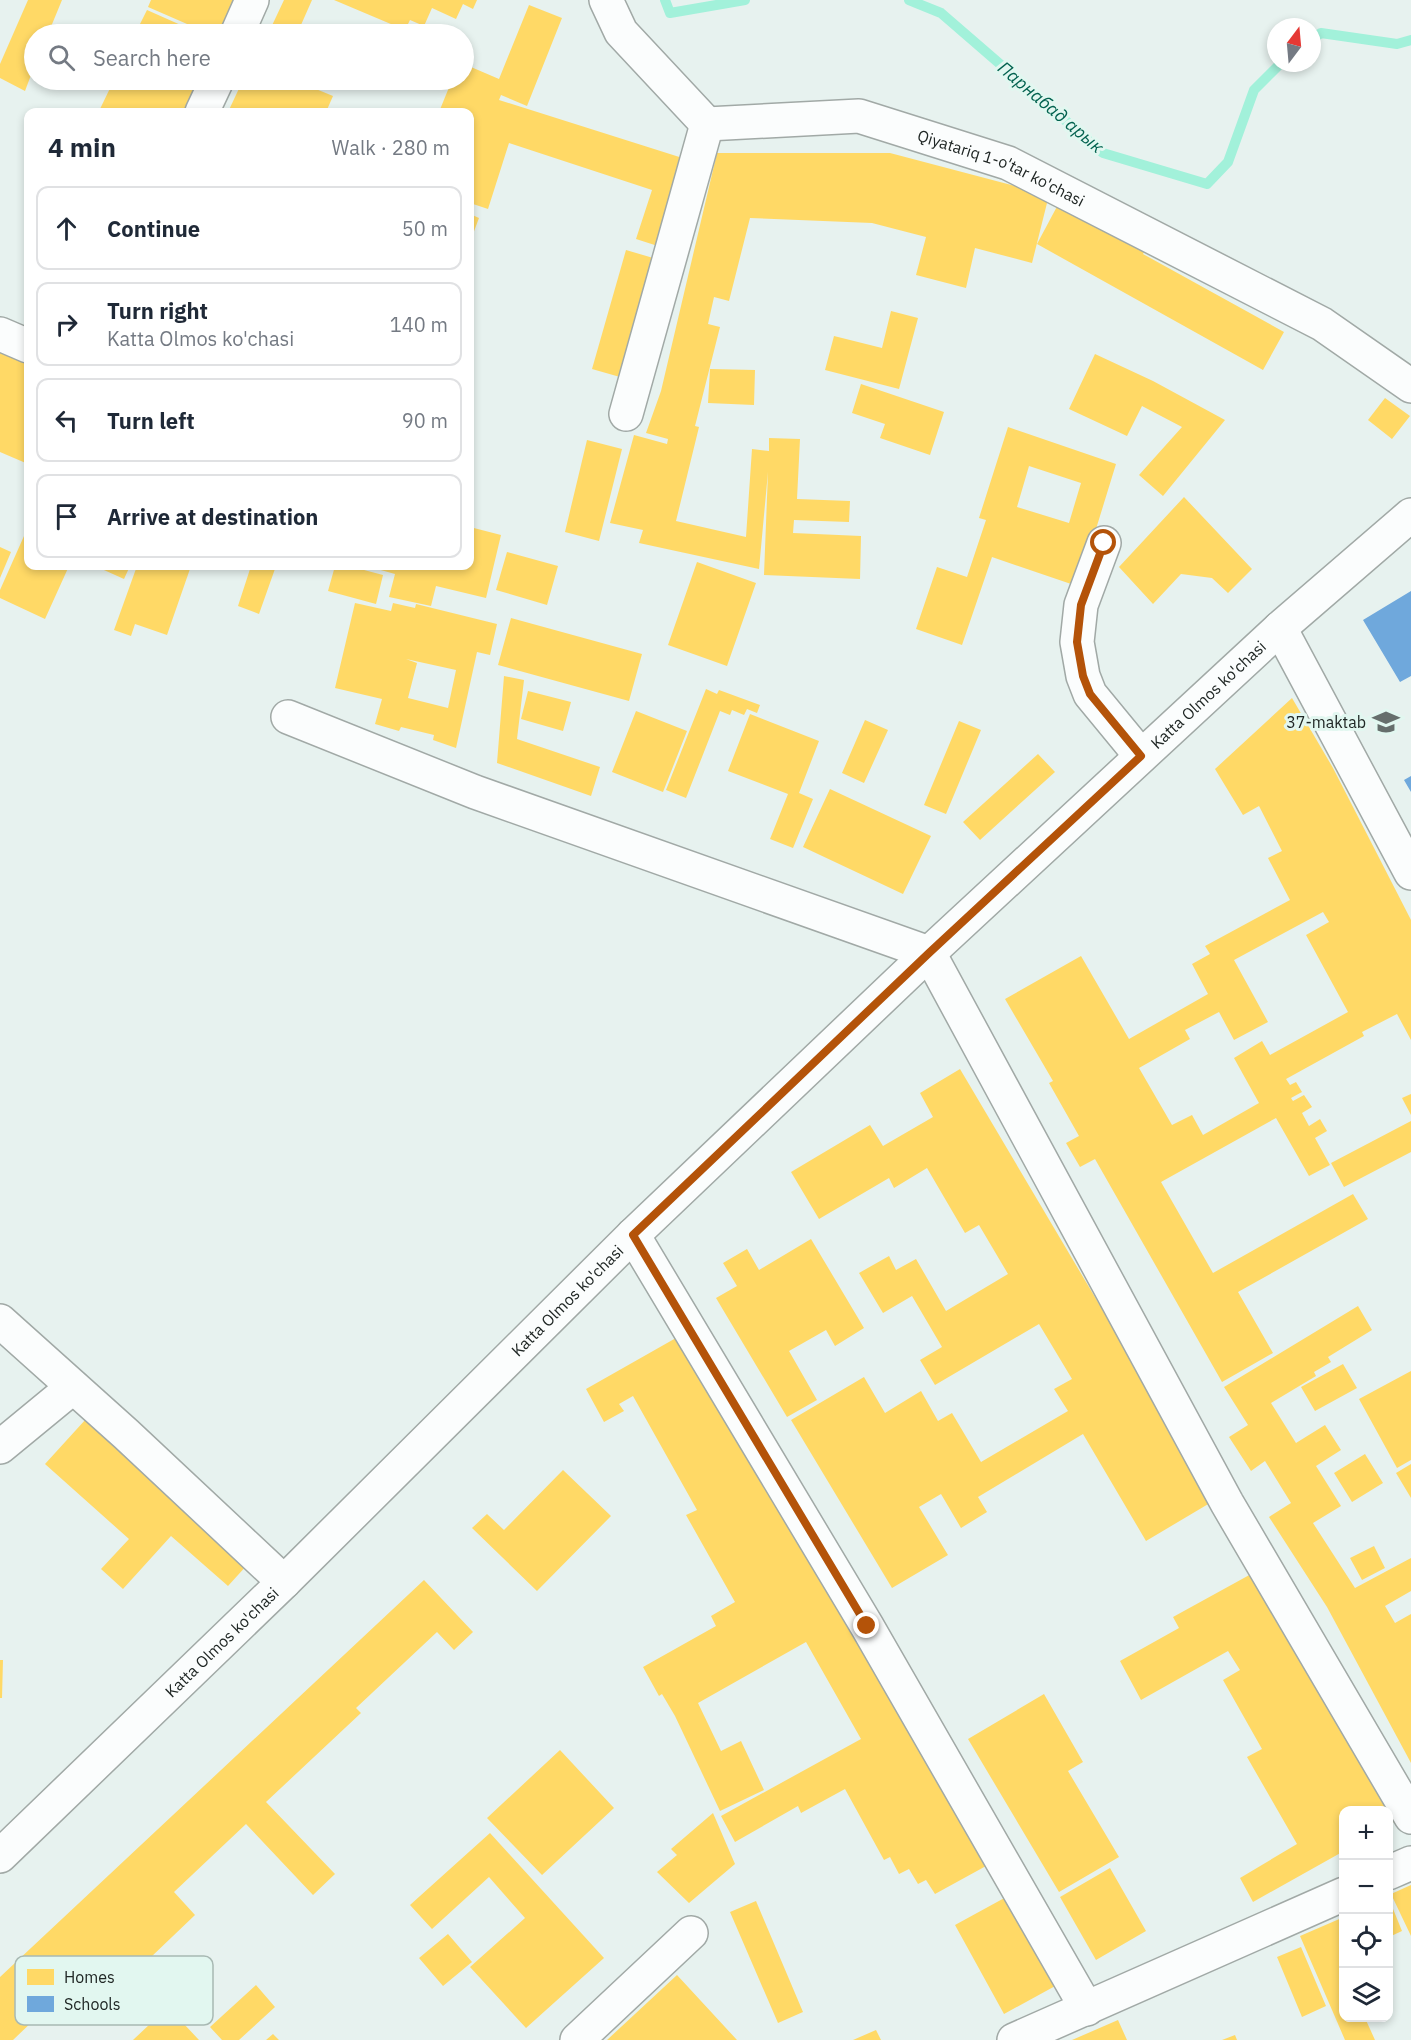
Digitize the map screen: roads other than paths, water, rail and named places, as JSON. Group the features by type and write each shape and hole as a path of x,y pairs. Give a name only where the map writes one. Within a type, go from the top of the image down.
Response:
{"street":[{"path":"241,24 252,0"},
{"path":"606,0 621,32 707,124 626,414"},
{"path":"204,108 212,90"},
{"name":"Qiyatariq 1-o'tar ko'chasi","path":"707,124 859,116 1008,163 1322,324 1411,386"},
{"path":"0,334 24,344"},
{"name":"Katta Olmos ko'chasi","path":"0,1856 284,1582 633,1235 929,953 1280,628 1411,514"},
{"path":"1104,543 1081,605 1077,642 1083,676 1090,694 1141,756"},
{"path":"1280,628 1411,873"},
{"path":"288,717 475,792 929,953 1227,1503 1411,1817"},
{"path":"633,1235 867,1626 1087,2008"},
{"path":"0,1322 284,1582"},
{"path":"0,1447 73,1387"},
{"path":"1393,1871 1411,1863"},
{"path":"1014,2040 1339,1896"},
{"path":"577,2040 691,1933"}],"waterway":[{"name":"Парнабад арык","path":"665,0 670,13 745,0"},
{"name":"Парнабад арык","path":"909,0 941,13 1103,153 1207,184 1228,162 1254,90 1272,72"},
{"name":"Парнабад арык","path":"1321,33 1397,44 1411,40"}],"place":[{"name":"37-maktab","path":"1386,722"}]}
